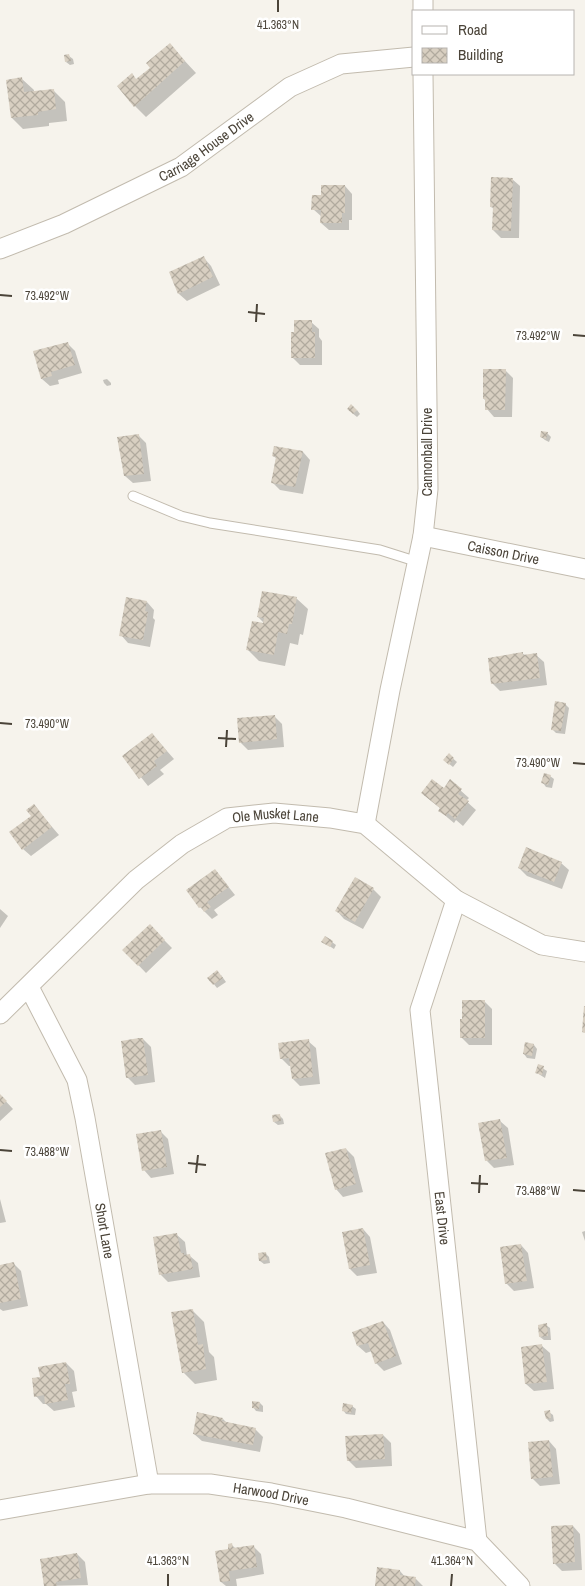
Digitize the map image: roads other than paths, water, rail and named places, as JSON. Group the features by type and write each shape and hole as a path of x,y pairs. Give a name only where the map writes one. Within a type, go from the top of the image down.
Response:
{"street":[{"name":"Carriage House Drive","path":"0,249 64,224 181,167 290,87 341,64 412,57"},
{"name":"Cannonball Drive","path":"365,824 390,690 423,536 428,489 423,75"},
{"name":"Caisson Drive","path":"423,536 585,569"},
{"name":"Ole Musket Lane","path":"0,1014 136,880 182,844 227,818 274,813 330,818 365,824"},
{"path":"365,824 456,900 542,945 585,952"},
{"name":"East Drive","path":"456,900 420,1010 478,1541"},
{"name":"Short Lane","path":"29,987 77,1080 149,1484"},
{"name":"Harwood Drive","path":"0,1510 149,1484 210,1484 271,1492 346,1508 478,1541"},
{"path":"478,1541 520,1586"}],"lane":[{"path":"133,496 180,516 210,523 380,550 418,562"}]}
